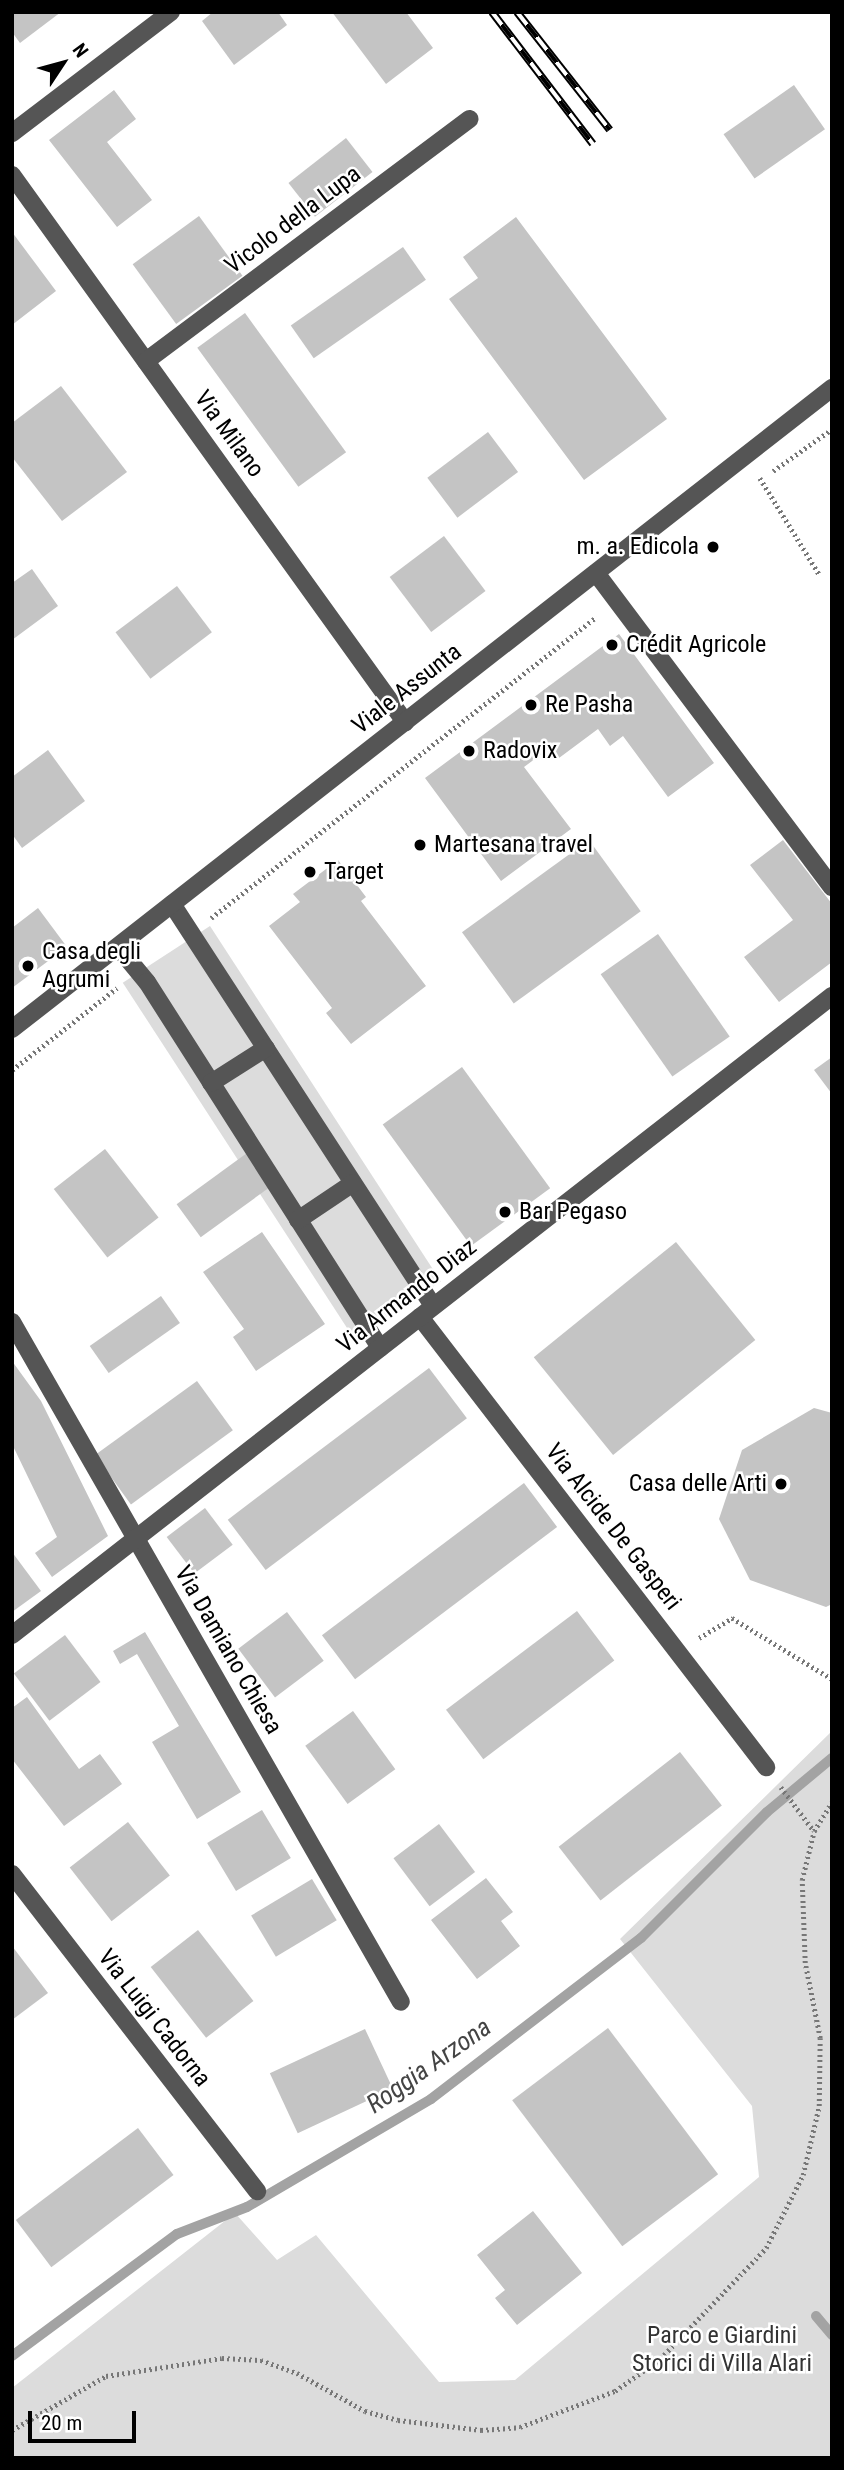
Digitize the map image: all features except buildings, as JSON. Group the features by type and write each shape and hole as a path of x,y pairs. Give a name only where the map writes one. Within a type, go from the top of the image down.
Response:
{"street":[{"path":"12,133 171,12"},
{"name":"Vicolo della Lupa","path":"146,361 469,119"},
{"name":"Via Milano","path":"12,175 405,722"},
{"name":"Viale Assunta","path":"12,1029 832,388"},
{"path":"596,572 832,887"},
{"name":"Via Alcide De Gasperi","path":"172,904 353,1183 427,1311 679,1653 771,1773"},
{"path":"118,947 139,970 380,1348"},
{"name":"Via Armando Diaz","path":"12,1635 832,996"},
{"path":"211,1083 266,1048"},
{"path":"299,1220 353,1183"},
{"name":"Via Damiano Chiesa","path":"12,1322 401,2002"},
{"name":"Via Luigi Cadorna","path":"12,1874 257,2191"}],"path":[{"path":"760,477 819,574"},
{"path":"191,933 618,600"},
{"path":"12,1070 139,970"},
{"path":"679,1653 732,1618 832,1679"},
{"path":"771,1773 814,1831"},
{"path":"12,2430 106,2376 222,2358 261,2360 297,2373 365,2411 398,2420 481,2430 520,2427 615,2390 660,2359 766,2248 803,2175 819,2106 820,2038 802,1914 814,1831 832,1802"}],"green space":[{"path":"210,926 441,1282 354,1338 123,983"},
{"name":"Parco e Giardini Storici di Villa Alari","path":"832,1731 832,2458 12,2458 12,2388 235,2213 277,2260 316,2235 439,2382 515,2380 759,2177 752,2106 620,1939"}],"waterway":[{"name":"Roggia Arzona","path":"12,2356 177,2234 247,2207 431,2099 641,1938 767,1812 832,1758"},
{"path":"816,2316 832,2335"}],"railway":[{"path":"492,12 593,144"},
{"path":"517,12 610,130"}],"place":[{"name":"m. a. Edicola","path":"713,547"},
{"name":"Crédit Agricole","path":"612,645"},
{"name":"Re Pasha","path":"531,705"},
{"name":"Radovix","path":"469,751"},
{"name":"Martesana travel","path":"420,845"},
{"name":"Target","path":"310,872"},
{"name":"Casa degli Agrumi","path":"28,966"},
{"name":"Bar Pegaso","path":"505,1212"},
{"name":"Casa delle Arti","path":"781,1484"}]}
